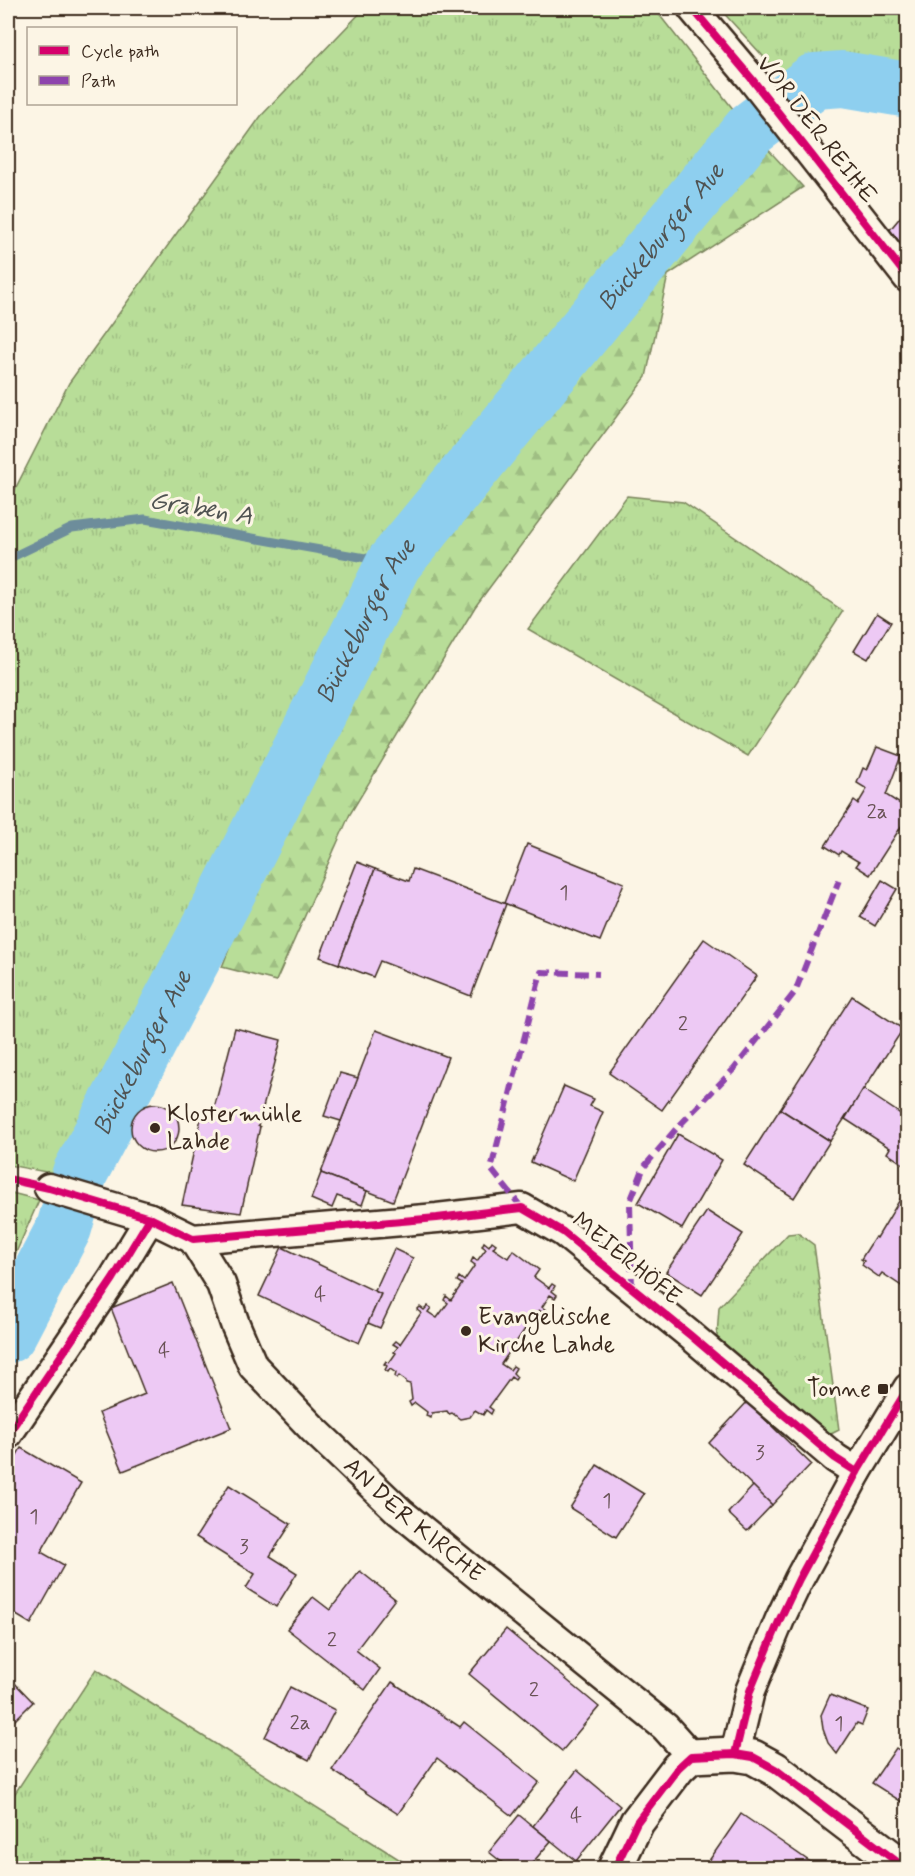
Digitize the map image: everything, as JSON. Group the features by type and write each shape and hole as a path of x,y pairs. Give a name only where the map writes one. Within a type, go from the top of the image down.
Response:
{"street":[{"name":"VOR DER REIHE","path":"692,8 751,78 908,278"},
{"path":"49,1188 150,1218 193,1239"},
{"name":"MEIERHÖFE","path":"193,1239 437,1218 522,1208 563,1232 836,1458 857,1472"},
{"path":"8,1434 150,1218"},
{"name":"AN DER KIRCHE","path":"193,1239 221,1284 253,1366 313,1429 400,1512 665,1727 691,1756"},
{"path":"735,1754 750,1691 780,1619 857,1472 908,1388"},
{"path":"615,1869 637,1822 678,1768 691,1756 735,1754 753,1757 775,1769 905,1869"}],"green space":[{"path":"365,8 654,8 748,128 381,571 196,936 82,1124 62,1175 8,1165 8,503 69,383 261,116"},
{"path":"719,8 907,8 907,112 897,109 805,102"},
{"path":"748,128 803,187 668,275 646,377 475,607 350,814 276,981 222,967 252,890 400,566"},
{"path":"627,496 683,502 843,611 748,756 528,629"},
{"path":"8,1192 39,1200 8,1271"},
{"path":"798,1233 814,1245 839,1430 831,1434 717,1337 719,1307 788,1234"},
{"path":"96,1669 413,1868 8,1868 8,1804"}],"building":[{"path":"908,208 908,248 888,232"},
{"path":"877,613 891,622 868,659 854,651"},
{"path":"877,747 901,756 886,795 908,809 908,816 870,875 856,866 859,862 841,851 839,855 825,846 854,801 858,804 867,789 857,783 863,768 867,770"},
{"path":"527,844 624,883 600,941 504,903"},
{"path":"357,862 375,869 339,964 320,957"},
{"path":"375,869 409,881 413,869 506,904 471,996 380,961 373,977 339,964"},
{"path":"882,880 897,889 875,926 860,917"},
{"path":"704,939 757,976 662,1110 609,1073"},
{"path":"852,996 903,1029 830,1141 780,1109"},
{"path":"235,1028 281,1040 258,1126 260,1127 241,1213 182,1205 201,1118 211,1120"},
{"path":"376,1030 448,1057 393,1201 321,1173"},
{"path":"340,1073 358,1078 341,1121 324,1116"},
{"path":"564,1086 594,1099 590,1106 603,1112 573,1181 531,1162"},
{"path":"863,1089 908,1119 908,1167 887,1153 890,1148 845,1119"},
{"name":"Klostermühle Lahde","path":"150,1104 160,1104 172,1111 179,1123 179,1133 172,1145 160,1152 150,1152 135,1141 131,1133 131,1123 142,1108"},
{"path":"780,1109 830,1141 794,1198 744,1165"},
{"path":"678,1134 722,1160 682,1229 638,1203"},
{"path":"321,1173 367,1191 362,1205 337,1196 332,1208 311,1199"},
{"path":"902,1196 906,1199 908,1197 908,1287 906,1289 882,1273 879,1277 862,1265 864,1261 861,1259 875,1237 877,1238"},
{"path":"707,1211 743,1234 702,1295 666,1272"},
{"name":"Evangelische Kirche Lahde","path":"492,1241 496,1244 493,1248 508,1258 513,1250 539,1270 534,1277 549,1288 552,1284 555,1286 552,1291 557,1295 555,1298 550,1295 542,1307 546,1310 543,1313 539,1310 528,1326 532,1329 530,1332 525,1329 514,1345 519,1348 516,1351 512,1348 501,1364 510,1370 513,1366 516,1368 513,1373 517,1377 515,1380 511,1377 489,1407 493,1410 491,1414 486,1410 483,1415 475,1410 470,1417 460,1419 447,1411 432,1413 431,1418 426,1416 427,1412 415,1403 411,1406 409,1402 412,1400 410,1384 399,1376 397,1379 396,1373 390,1369 388,1372 385,1370 387,1366 384,1364 386,1361 389,1363 396,1353 394,1352 398,1347 393,1344 396,1341 400,1344 421,1313 417,1310 420,1307 424,1310 428,1306 431,1308 428,1312 437,1318 448,1303 444,1300 446,1296 451,1300 462,1284 457,1281 459,1277 464,1281 475,1265 471,1262 473,1258 477,1261 486,1249 482,1246 484,1242 489,1246"},
{"path":"282,1247 381,1294 359,1343 259,1296"},
{"path":"394,1249 413,1258 380,1328 368,1323 381,1294 375,1291"},
{"path":"173,1283 231,1428 123,1471 99,1413 145,1394 111,1308"},
{"path":"747,1402 811,1464 772,1505 709,1443"},
{"path":"21,1448 81,1483 41,1552 64,1565 31,1624 8,1610 8,1471"},
{"path":"597,1465 644,1494 616,1537 570,1508"},
{"path":"229,1485 291,1524 270,1556 297,1573 276,1607 246,1588 255,1574 196,1537"},
{"path":"753,1486 772,1505 747,1531 728,1513"},
{"path":"360,1571 395,1599 356,1650 380,1669 365,1690 287,1629 313,1597 330,1610"},
{"path":"506,1629 599,1707 562,1751 469,1674"},
{"path":"8,1676 33,1702 8,1727"},
{"path":"392,1682 460,1727 464,1722 539,1782 512,1816 437,1758 398,1814 332,1770"},
{"path":"290,1687 335,1710 309,1760 265,1737"},
{"path":"830,1695 868,1710 862,1725 857,1723 837,1754 828,1743 821,1715"},
{"path":"896,1748 908,1756 908,1806 872,1783"},
{"path":"577,1770 620,1806 576,1861 533,1826"},
{"path":"741,1814 760,1827 819,1868 704,1868"},
{"path":"519,1815 551,1841 528,1868 509,1868 489,1852"}],"waterway":[{"name":"Bückeburger Aue","path":"8,1335 64,1228 80,1173 226,896 394,563 751,129 815,81 843,79 908,90"},
{"name":"Graben A","path":"8,559 72,528 145,519 394,563"}],"marked path":[{"path":"632,1289 630,1202 644,1167 676,1129 734,1069 795,992 839,880"},
{"path":"522,1208 491,1169 541,972 599,974"}],"cycle path":[{"path":"692,8 751,78 908,278"},
{"path":"8,1179 49,1188 150,1218 193,1239 437,1218 522,1208 563,1232 690,1335 835,1458 857,1472"},
{"path":"8,1434 113,1279 150,1218"},
{"path":"735,1754 750,1691 780,1619 857,1472 908,1388"},
{"path":"615,1868 637,1822 678,1768 691,1756 735,1754 753,1757 775,1769 905,1868"}],"place":[{"name":"Klostermühle Lahde","path":"155,1128"},
{"name":"Evangelische Kirche Lahde","path":"466,1331"},
{"name":"Tonne","path":"883,1389"}]}
